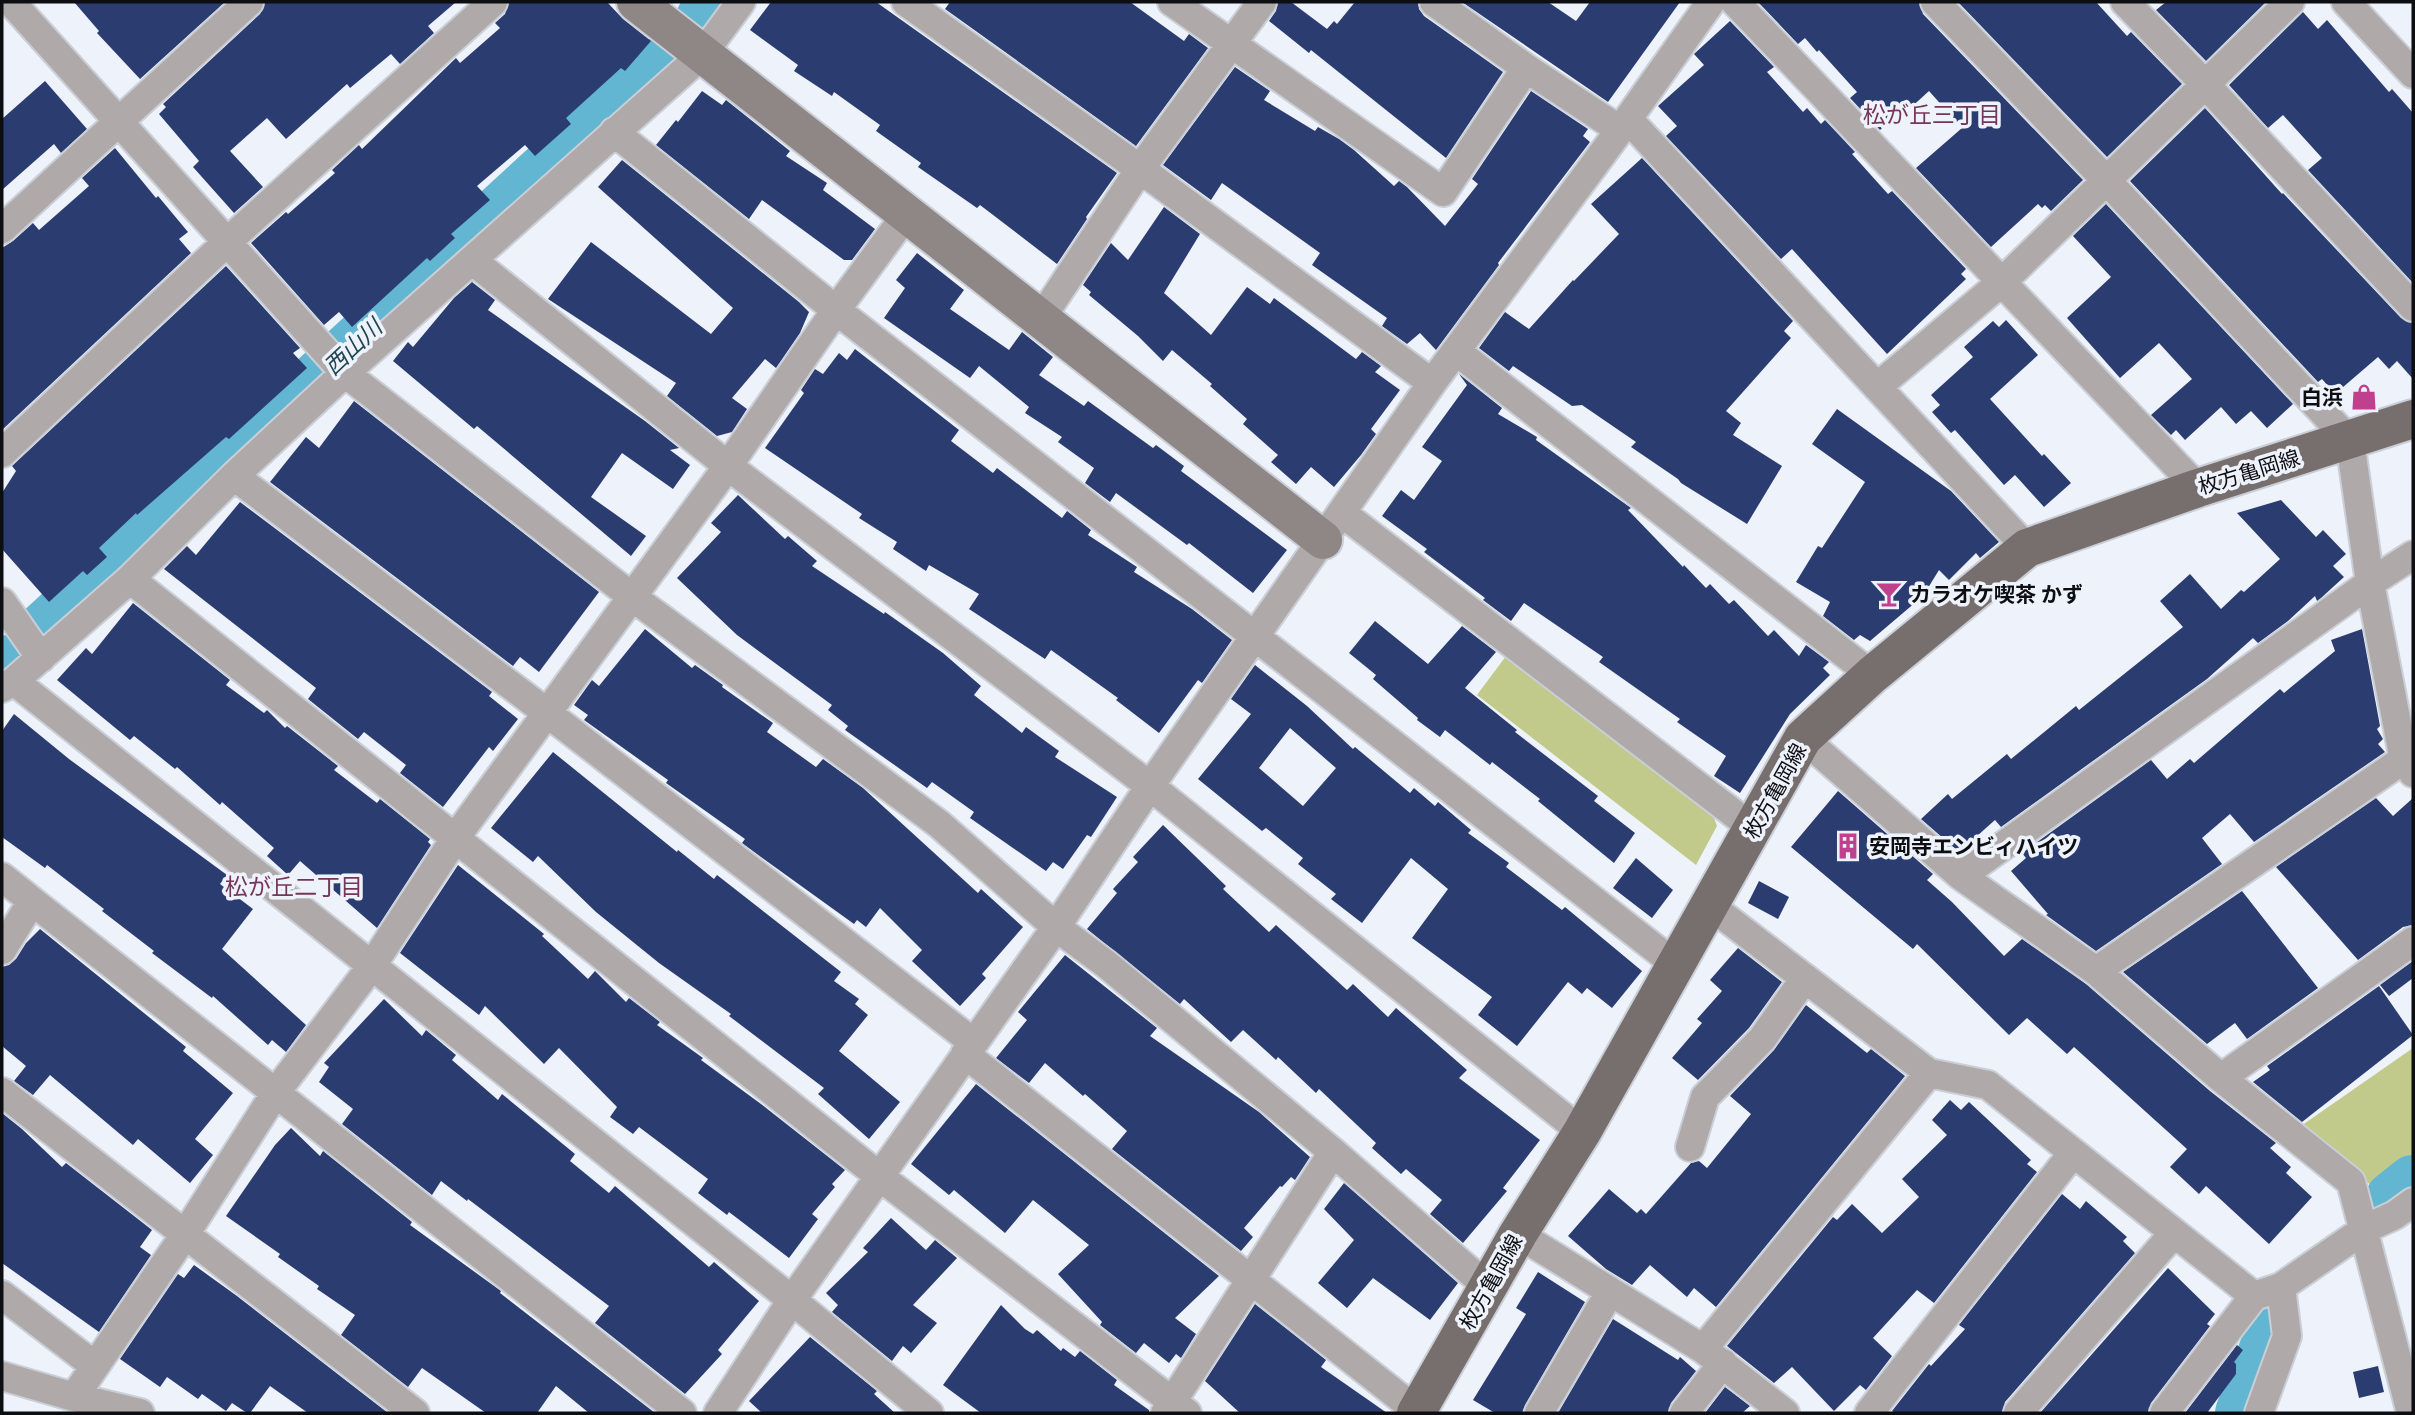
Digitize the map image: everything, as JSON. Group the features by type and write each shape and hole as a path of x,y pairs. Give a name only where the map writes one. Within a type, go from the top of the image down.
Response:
{"main road":[{"name":"枚方亀岡線","path":"1417,1412 1518,1234 1582,1132 1803,738 1872,675 2027,548 2198,488 2413,419"}],"street":[{"path":"10,2 345,373 631,596 939,824 1056,927 1106,964 1333,1152 1489,1288"},
{"path":"2,229 249,2"},
{"path":"2,453 226,243 493,2"},
{"path":"636,2 1040,320 1333,526 1754,829"},
{"path":"741,2 702,55 345,373 234,476 130,579 8,684 792,1300 929,1413"},
{"path":"906,2 1432,383"},
{"path":"1172,2 1443,192 1526,68"},
{"path":"1040,320 1140,169 1262,2"},
{"path":"1434,2 1526,68 1624,125 1877,387 2027,548"},
{"path":"1735,2 2198,488"},
{"path":"1935,2 2350,441 2370,583 2410,762 2096,971"},
{"path":"2125,2 2413,307"},
{"path":"1877,387 2003,281 2290,2"},
{"path":"2346,2 2413,74"},
{"path":"718,1413 792,1300 1056,927 1150,786 1432,383 1624,125 1706,3"},
{"path":"614,132 836,310 1675,964"},
{"path":"74,1397 186,1233 276,1092 371,967 456,837 728,466 836,310 906,215"},
{"path":"473,261 728,466 1150,786 1582,1132"},
{"path":"1456,351 1872,675"},
{"path":"234,476 546,712 970,1049 1251,1280 1417,1412"},
{"path":"1961,876 2413,555"},
{"path":"130,579 1175,1409 1251,1280 1333,1152"},
{"path":"2,602 41,658"},
{"path":"1803,738 1961,876 2096,971 2221,1078 2351,1182 2404,1342 2412,1413"},
{"path":"2,877 682,1413"},
{"path":"2,950 32,901"},
{"path":"1708,904 1929,1073 1988,1084 2253,1296"},
{"path":"2221,1078 2413,941"},
{"path":"1690,1147 1705,1097 1762,1039 1805,978"},
{"path":"1684,1413 1713,1356 1929,1073"},
{"path":"2,1092 415,1413"},
{"path":"1868,1413 2073,1153"},
{"path":"2164,1413 2253,1296 2281,1287 2365,1229 2395,1215 2413,1202"},
{"path":"2018,1413 2174,1233"},
{"path":"1518,1234 1713,1356 1785,1413"},
{"path":"2259,1413 2287,1336 2281,1287"},
{"path":"1539,1413 1610,1292"},
{"path":"2,1295 95,1366"},
{"path":"2,1376 139,1413"}],"green space":[{"path":"1509,652 1712,812 1717,826 1696,865 1477,695"},
{"path":"2413,1048 2413,1161 2377,1190 2298,1128"}],"building":[{"path":"74,2 225,2 140,79 97,33 99,31"},
{"path":"265,2 456,2 428,26 434,33 400,64 391,54 350,88 347,84 286,139 267,118 230,151 263,187 234,213 193,167 199,161 159,114 166,107 163,104 260,14"},
{"path":"509,2 607,2 623,19 651,41 625,71 621,68 566,118 571,124 535,156 525,145 477,186 490,200 451,234 455,238 430,261 427,258 352,327 339,312 324,325 251,243 335,173 332,170 359,145 362,149 456,58 460,63 500,28 495,23 505,14"},
{"path":"771,2 876,2 1117,173 1057,264 980,205 977,208 918,167 921,163 876,131 880,125 834,92 832,96 794,71 798,65 750,30"},
{"path":"950,2 1130,2 1184,41 1189,34 1208,48 1136,146 945,9"},
{"path":"1278,2 1291,2 1327,29 1334,21 1337,24 1355,2 1418,2 1424,16 1503,72 1446,158 1311,50 1309,53 1269,21"},
{"path":"1462,2 1548,2 1576,21 1590,2 1680,2 1608,102"},
{"path":"1758,2 1919,2 1923,14 2083,180 2051,211 2045,205 2042,208 2038,204 1991,247 1916,168 1962,128 1929,91 1895,122 1892,119 1880,130 1850,98 1857,92 1819,50 1817,52 1805,38 1798,44"},
{"path":"1958,2 2096,2 2127,36 2131,32 2182,84 2107,157"},
{"path":"2166,2 2266,2 2206,61 2156,10"},
{"path":"2303,12 2318,29 2327,20 2389,92 2392,89 2413,113 2413,283 2308,170 2322,158 2283,115 2268,128 2229,85"},
{"path":"1730,21 1774,67 1767,72 1803,112 1807,108 1821,124 1825,120 1888,194 1892,191 1966,269 1961,274 1966,279 1887,354 1792,249 1781,259 1666,136 1677,126 1658,106 1704,65 1694,54"},
{"path":"1235,67 1270,91 1264,100 1315,131 1318,127 1339,139 1394,186 1399,181 1407,187 1445,226 1478,184 1472,179 1531,91 1588,129 1583,136 1590,142 1436,350 1420,333 1407,344 1382,326 1387,318 1312,265 1320,253 1222,183 1211,200 1163,165"},
{"path":"45,81 87,129 61,153 54,144 2,190 2,119"},
{"path":"702,91 722,105 726,100 790,151 786,156 827,183 823,190 875,229 852,260 844,260 762,200 749,219 656,145"},
{"path":"2205,108 2282,194 2401,318 2413,323 2413,379 2397,361 2389,369 2378,357 2335,394 2322,379 2318,382 2130,181"},
{"path":"115,148 188,232 179,239 191,253 2,430 2,248 33,223 39,230 89,186 82,178"},
{"path":"1642,158 1793,321 1784,331 1791,338 1726,411 1741,423 1733,435 1782,466 1747,524 1681,483 1631,447 1636,442 1582,405 1572,406 1513,366 1509,371 1479,348 1505,312 1529,329 1619,234 1591,204"},
{"path":"622,160 809,312 800,333 776,368 765,359 732,398 747,409 732,432 717,436 667,396 676,383 548,299 591,242 711,334 733,308 598,187"},
{"path":"2106,204 2293,404 2267,428 2251,411 2236,424 2221,407 2185,440 2176,430 2171,435 2151,415 2192,379 2159,343 2120,378 2067,318 2111,277 2073,236"},
{"path":"1164,207 1200,234 1164,293 1211,335 1247,287 1270,304 1274,298 1356,359 1362,352 1381,366 1375,372 1400,390 1371,429 1376,434 1334,487 1311,467 1296,484 1271,462 1278,455 1243,424 1247,419 1210,386 1212,384 1172,350 1163,361 1089,295 1091,292 1083,285 1111,243 1128,260"},
{"path":"917,253 964,290 950,309 1009,350 1022,332 1053,357 1039,375 1084,406 1088,401 1153,448 1156,445 1184,466 1181,471 1287,550 1253,593 1189,543 1187,545 1116,493 1110,502 1085,483 1094,468 1058,442 1062,437 1025,413 1029,407 979,366 970,378 884,318 905,288 896,280"},
{"path":"226,266 300,348 293,353 307,368 229,439 226,437 137,515 136,513 99,548 107,557 87,575 83,571 49,602 2,549 2,493 16,471 12,466"},
{"path":"472,282 495,300 488,310 645,421 679,448 670,450 690,465 673,489 622,453 591,497 646,536 631,556 477,426 474,429 393,361 408,342 413,347 454,298"},
{"path":"2006,320 2038,355 1990,399 2042,456 2044,454 2071,483 2044,507 2015,475 2004,485 1955,430 1951,433 1932,412 1940,405 1931,395 1973,357 1964,347 1993,321 1999,327"},
{"path":"855,349 959,430 951,441 993,473 997,468 1062,518 1067,511 1091,530 1088,535 1137,567 1134,572 1192,609 1232,640 1202,683 1198,680 1159,733 1116,700 1118,698 1051,650 1045,659 969,609 979,594 929,565 926,571 893,549 897,542 859,518 862,514 765,448 804,393 801,390 815,369 823,374 839,353 847,360"},
{"path":"1459,374 1502,408 1498,414 1537,437 1536,440 1631,508 1628,510 1706,588 1710,584 1729,604 1734,600 1768,636 1774,630 1799,656 1806,645 1829,662 1823,668 1830,675 1790,714 1740,793 1714,776 1726,756 1677,722 1680,719 1599,662 1603,657 1524,603 1511,621 1424,552 1427,549 1382,516 1401,490 1414,500 1442,461 1422,447 1467,385"},
{"path":"354,401 599,592 539,672 520,657 513,666 270,482 306,437 319,448"},
{"path":"1837,409 1951,491 1999,542 1980,558 1976,553 1949,580 1939,570 1923,596 1870,641 1860,635 1854,640 1823,616 1830,602 1796,582 1818,546 1822,548 1865,482 1812,444"},
{"path":"738,495 785,539 788,536 817,561 812,566 943,653 981,686 974,695 1022,733 1026,727 1059,751 1055,757 1117,797 1091,837 1087,835 1063,869 1053,862 1046,871 970,818 974,812 932,782 927,788 845,730 848,726 828,710 832,705 737,635 677,578 721,532 711,523"},
{"path":"2281,500 2316,537 2323,530 2346,554 2333,566 2344,577 2321,598 2317,601 2315,596 2288,621 2258,643 2253,638 2207,679 2001,827 1995,820 1959,852 1921,819 1948,794 1952,799 2007,754 2011,759 2076,706 2079,710 2183,627 2160,601 2190,574 2221,609 2241,590 2244,592 2280,559 2237,513"},
{"path":"240,502 492,692 489,696 518,719 493,751 489,747 443,807 400,773 406,765 364,732 358,739 308,699 316,688 164,569 187,546 196,555"},
{"path":"133,603 230,680 226,685 264,713 267,710 285,728 287,726 338,766 334,770 377,803 380,799 430,839 428,842 431,845 377,928 300,861 288,875 267,856 274,848 222,802 220,805 177,767 175,769 134,736 130,740 57,680 86,648 92,654"},
{"path":"1375,621 1428,664 1462,626 1496,652 1465,688 1517,730 1515,732 1598,796 1594,801 1635,833 1614,863 1538,801 1540,799 1492,762 1490,765 1445,730 1440,737 1417,720 1418,718 1373,679 1376,675 1349,653"},
{"path":"645,629 692,668 695,665 773,723 767,732 816,767 823,759 863,788 978,893 981,889 1023,927 982,974 986,978 960,1006 912,961 922,950 880,908 866,927 857,920 854,924 742,843 745,839 584,720 588,715 574,705 592,680 599,686"},
{"path":"2362,629 2380,726 2377,729 2383,739 2378,744 2385,752 2254,842 2230,814 2202,838 2222,864 2096,951 2046,915 2048,914 2011,871 2026,858 2022,853 2151,760 2167,779 2190,759 2194,763 2280,689 2284,693 2335,651 2331,640"},
{"path":"1255,665 1307,706 1353,749 1355,747 1410,793 1414,788 1435,806 1438,802 1471,830 1468,833 1509,863 1506,867 1562,910 1565,907 1642,971 1612,1008 1587,988 1582,994 1568,982 1517,1046 1478,1015 1492,997 1412,938 1448,889 1411,858 1362,923 1331,899 1336,894 1298,864 1303,858 1266,828 1262,831 1198,779 1251,714 1231,699","holes":["1290,728 1336,768 1303,806 1259,768"]},
{"path":"14,714 69,759 227,875 220,884 253,909 222,949 306,1025 286,1052 272,1040 268,1045 213,996 212,998 152,953 154,951 102,911 104,909 47,865 45,868 2,837 2,731"},
{"path":"553,752 677,852 678,850 714,879 717,875 841,972 834,981 859,999 855,1004 868,1015 839,1051 900,1102 869,1139 818,1094 824,1088 596,912 538,856 533,862 491,828"},
{"path":"1838,791 1933,874 1927,880 2004,956 2022,939 2086,984 2210,1091 2276,1143 2270,1148 2291,1167 2286,1173 2312,1197 2269,1244 2206,1186 2199,1194 2170,1167 2187,1149 2074,1047 2067,1054 2027,1018 2009,1035 1917,944 1913,949 1791,847"},
{"path":"2376,798 2393,816 2413,798 2413,925 2403,927 2358,960 2276,867"},
{"path":"1163,825 1226,886 1223,889 1269,932 1276,925 1347,990 1353,984 1388,1017 1396,1008 1467,1070 1459,1078 1540,1140 1503,1188 1507,1191 1463,1243 1430,1214 1442,1200 1406,1169 1401,1174 1372,1148 1376,1143 1319,1089 1316,1093 1278,1057 1276,1060 1243,1030 1231,1042 1184,999 1180,1004 1087,929 1117,893 1113,889 1138,862 1133,857"},
{"path":"1636,858 1673,890 1652,918 1613,888"},
{"path":"458,865 544,934 542,936 588,979 595,971 626,1002 629,998 660,1022 657,1025 845,1170 832,1184 835,1187 812,1214 818,1219 789,1258 729,1212 727,1215 698,1193 708,1179 639,1127 633,1134 610,1117 617,1107 559,1048 544,1064 485,1006 479,1015 400,953"},
{"path":"1759,881 1789,897 1778,919 1748,903"},
{"path":"2242,891 2318,988 2247,1039 2235,1023 2207,1044 2123,972"},
{"path":"40,929 186,1047 183,1051 233,1093 195,1139 213,1155 190,1183 138,1139 133,1145 50,1075 33,1095 14,1081 26,1066 2,1046 2,967 16,959 26,943"},
{"path":"1738,948 1782,982 1749,1028 1698,1080 1672,1058 1702,1023 1697,1019 1722,991 1710,980"},
{"path":"1065,955 1157,1028 1150,1036 1259,1112 1310,1157 1295,1180 1291,1177 1280,1186 1244,1228 1253,1237 1241,1251 1112,1149 1127,1131 1085,1094 1083,1096 1045,1063 1029,1083 996,1058 1027,1020 1018,1012"},
{"path":"2413,961 2413,978 2389,996 2380,985"},
{"path":"2379,986 2413,1035 2302,1122 2253,1082 2270,1070 2267,1066"},
{"path":"384,999 422,1036 426,1030 456,1055 452,1060 498,1100 502,1094 575,1154 570,1161 609,1193 615,1186 709,1267 714,1262 759,1301 718,1350 722,1354 685,1394 595,1323 609,1306 468,1199 467,1201 441,1181 432,1195 342,1124 353,1109 319,1082 329,1067 324,1063"},
{"path":"1806,1005 1867,1053 1871,1049 1905,1076 1716,1307 1694,1288 1687,1297 1650,1265 1632,1285 1606,1269 1568,1236 1609,1189 1637,1213 1641,1209 1646,1214 1691,1163 1699,1161 1707,1168 1751,1114 1730,1096 1774,1050"},
{"path":"976,1084 1219,1276 1175,1318 1196,1334 1181,1358 1176,1354 1169,1363 1144,1343 1136,1353 1100,1325 1102,1322 1058,1274 1089,1245 1033,1200 1005,1233 954,1190 949,1195 911,1164"},
{"path":"1950,1100 1961,1110 1969,1102 2031,1160 2027,1164 2037,1172 1934,1303 1917,1290 1873,1338 1892,1356 1866,1390 1860,1385 1834,1411 1792,1367 1774,1383 1727,1346 1833,1217 1837,1220 1852,1204 1882,1233 1919,1197 1902,1179 1947,1135 1932,1120"},
{"path":"2,1113 62,1167 66,1163 152,1230 140,1247 151,1255 99,1332 2,1263"},
{"path":"291,1128 320,1156 323,1151 412,1222 410,1225 501,1291 500,1293 655,1413 589,1413 556,1386 537,1413 486,1413 422,1368 408,1387 341,1335 355,1315 317,1289 319,1286 278,1257 280,1254 226,1216 275,1145"},
{"path":"1344,1183 1458,1283 1430,1320 1373,1278 1347,1308 1318,1283 1354,1240 1324,1209"},
{"path":"2062,1194 2080,1209 2086,1201 2127,1237 2123,1241 2135,1253 2005,1402 2002,1413 1892,1411 1929,1364 1931,1366 1965,1329 1959,1325"},
{"path":"891,1218 926,1250 935,1240 957,1258 913,1305 937,1323 911,1353 903,1346 892,1361 832,1312 838,1305 826,1293 868,1252 863,1248"},
{"path":"194,1265 388,1413 308,1413 270,1386 250,1413 232,1403 226,1411 202,1394 198,1399 167,1377 160,1387 120,1359 178,1274 184,1278"},
{"path":"2168,1268 2215,1314 2207,1324 2210,1326 2151,1403 2148,1413 2040,1413"},
{"path":"1538,1272 1585,1302 1522,1413 1495,1413 1473,1400 1526,1314 1516,1308"},
{"path":"1255,1304 1326,1360 1321,1367 1387,1413 1240,1413 1205,1381"},
{"path":"1001,1305 1025,1329 1033,1334 1037,1330 1061,1351 1063,1348 1075,1357 1080,1351 1117,1380 1114,1385 1149,1410 1149,1413 981,1413 943,1385"},
{"path":"1613,1319 1678,1360 1680,1357 1696,1371 1671,1403 1668,1413 1558,1413"},
{"path":"810,1337 877,1391 874,1394 895,1413 762,1413 749,1401"},
{"path":"2237,1345 2243,1350 2234,1362 2236,1374 2207,1413 2185,1413"},
{"path":"2378,1366 2384,1392 2359,1398 2353,1372"},
{"path":"1725,1387 1750,1406 1742,1413 1705,1413"}],"waterway":[{"name":"西山川","path":"704,18 716,2"},
{"name":"西山川","path":"43,631 663,63"},
{"name":"西山川","path":"2,667 8,663"},
{"path":"2393,1199 2413,1183"},
{"path":"2243,1413 2272,1336"}],"place":[{"name":"白浜","path":"2364,397"},
{"name":"カラオケ喫茶 かず","path":"1889,594"},
{"name":"安岡寺エンビィハイツ","path":"1848,846"}],"district":[{"name":"松が丘三丁目","path":"1932,115"},
{"name":"松が丘二丁目","path":"294,887"}]}
